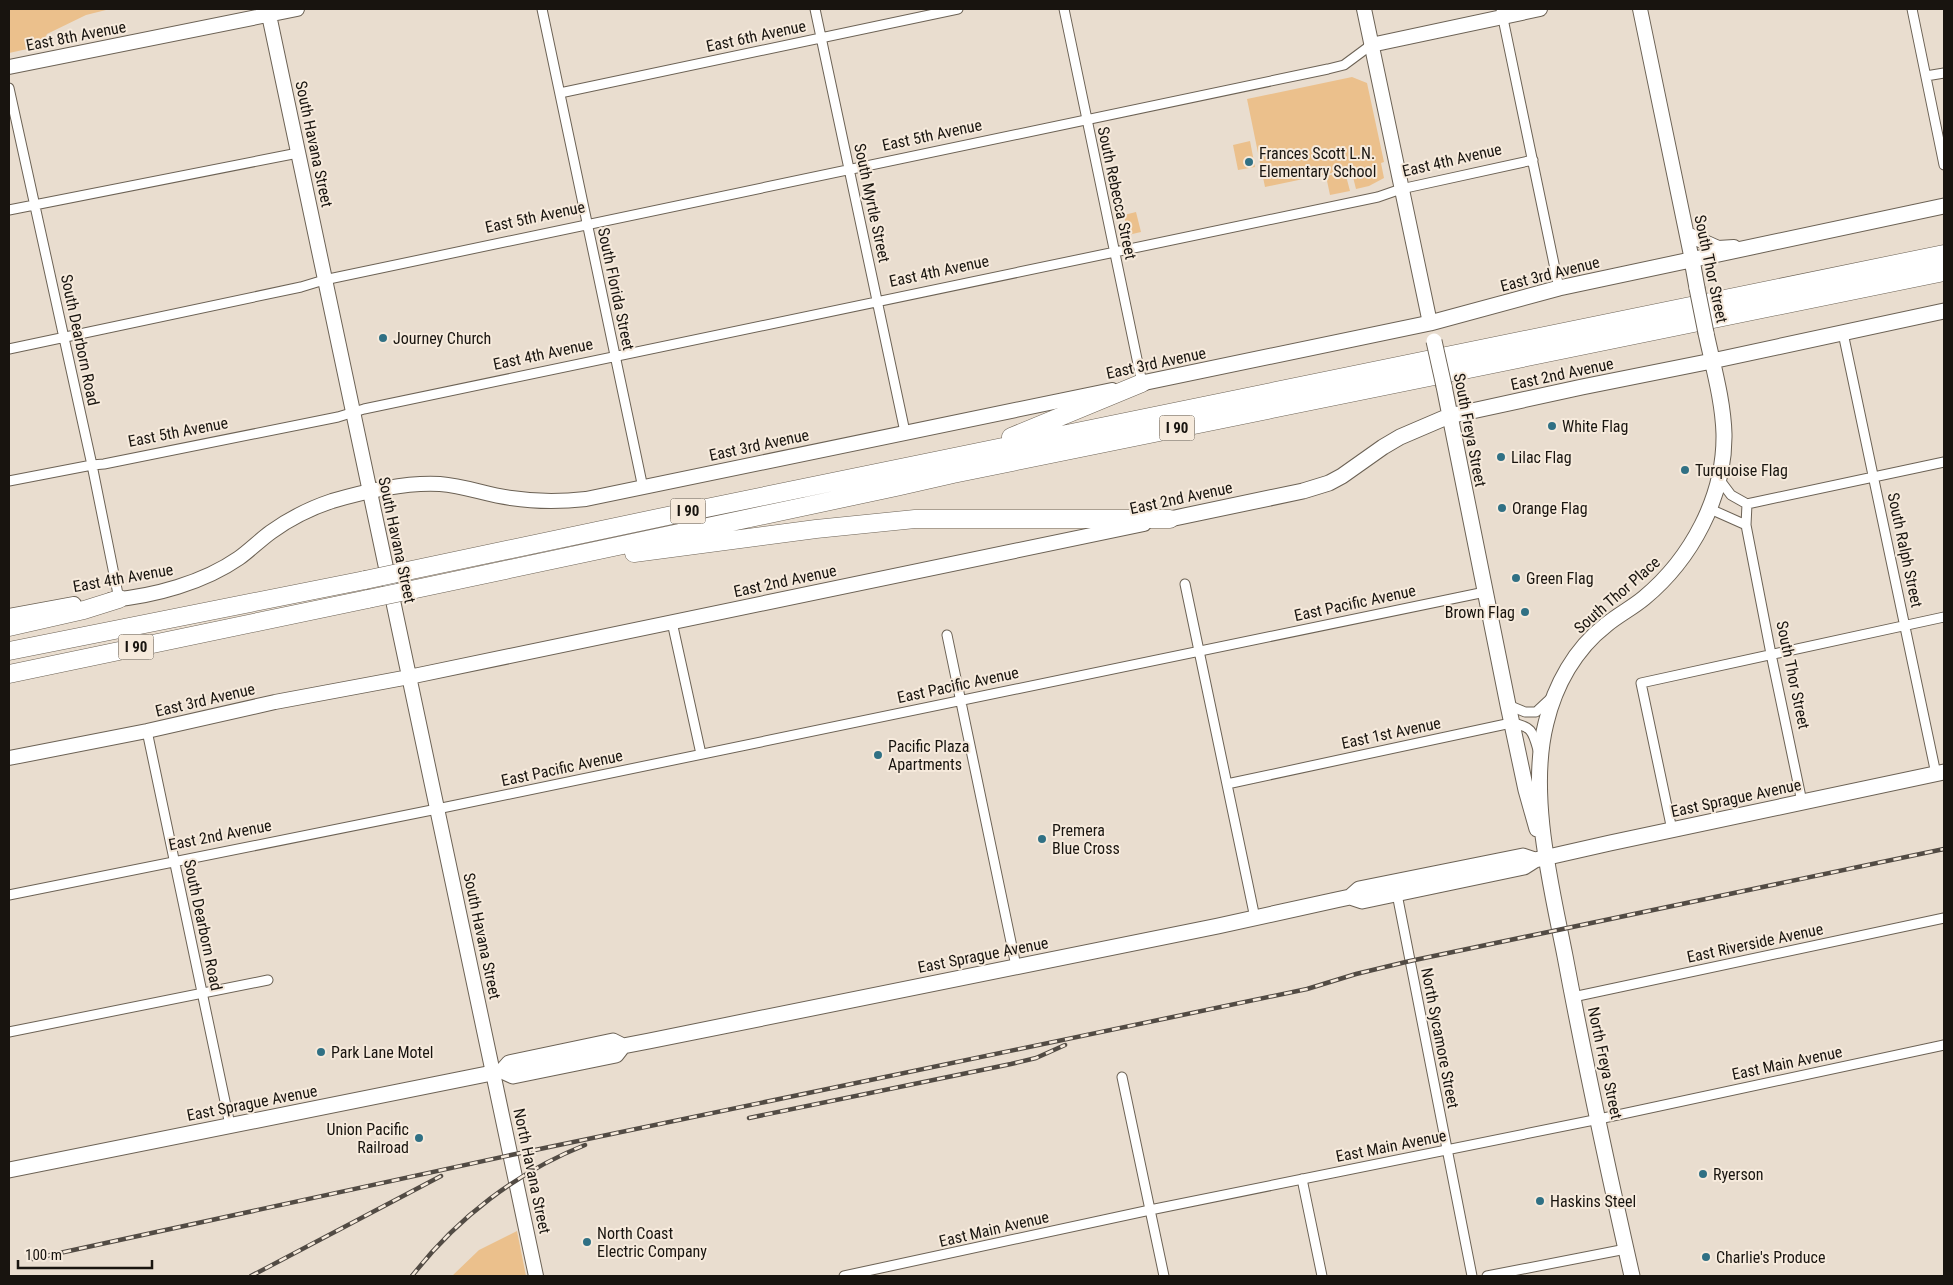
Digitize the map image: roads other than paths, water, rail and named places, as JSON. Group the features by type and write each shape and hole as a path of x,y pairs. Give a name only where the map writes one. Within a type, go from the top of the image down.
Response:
{"highway":[{"name":"I 90","path":"9,651 365,580 1371,370 1944,254"},
{"name":"I 90","path":"9,674 953,474 1944,272"},
{"path":"970,454 1142,384"},
{"path":"458,580 816,529 915,519 1170,519"},
{"path":"9,627 84,610 119,599"}],"main road":[{"name":"East 3rd Avenue","path":"1142,384 1430,323 1559,288 1944,206"},
{"name":"South Thor Street","path":"1692,260 1722,414 1724,434 1718,479"},
{"name":"East 2nd Avenue","path":"1170,519 1303,491 1328,483 1400,437 1449,416 1944,311"},
{"name":"South Freya Street","path":"1430,323 1540,859"},
{"name":"South Thor Place","path":"1540,859 1541,758 1545,726 1553,696 1566,672 1591,638 1607,624 1643,599 1673,570 1710,509 1718,479"},
{"name":"East Sprague Avenue","path":"1350,897 1362,901 1396,894 1524,867 1540,859 1940,773"},
{"name":"East Sprague Avenue","path":"9,1170 497,1072 509,1063 587,1046 613,1041 623,1046 1255,918 1350,897 1359,889 1523,856 1540,859"},
{"name":"North Freya Street","path":"1540,859 1599,1119 1632,1276"}],"street":[{"name":"East 8th Avenue","path":"9,67 297,9"},
{"name":"South Florida Street","path":"542,9 643,488"},
{"name":"South Myrtle Street","path":"815,9 905,432"},
{"name":"East 6th Avenue","path":"560,93 958,9"},
{"name":"South Rebecca Street","path":"1064,9 1142,384"},
{"name":"South Freya Street","path":"1364,9 1430,323"},
{"name":"East 5th Avenue","path":"324,280 1336,67 1344,65 1372,45 1502,13 1540,9"},
{"name":"South Thor Street","path":"1640,9 1692,260"},
{"path":"1912,9 1944,165"},
{"path":"1502,13 1559,288"},
{"name":"South Havana Street","path":"269,15 437,809 497,1072"},
{"path":"1926,76 1944,73"},
{"name":"South Dearborn Road","path":"9,88 92,465 119,599"},
{"path":"9,210 298,153"},
{"name":"East 4th Avenue","path":"352,411 1378,197 1401,189 1533,160"},
{"path":"1686,234 1718,248 1750,247"},
{"path":"9,349 302,288 324,280"},
{"name":"South Ralph Street","path":"1843,333 1905,625 1940,773"},
{"name":"East 3rd Avenue","path":"370,492 406,486 438,484 461,486 509,498 550,503 586,499 1142,384"},
{"name":"East 5th Avenue","path":"9,481 338,417 352,411"},
{"path":"1718,479 1732,495 1747,504 1944,462"},
{"name":"East 4th Avenue","path":"9,616 79,603 119,599 188,584 210,576 239,558 272,531 305,512 331,502 370,492"},
{"name":"South Thor Street","path":"1747,504 1746,525 1802,802"},
{"path":"1710,509 1746,525"},
{"name":"East 2nd Avenue","path":"409,677 1170,519"},
{"path":"1185,584 1255,918"},
{"name":"East Pacific Avenue","path":"437,809 1485,592"},
{"path":"1672,830 1641,682 1944,617"},
{"path":"672,622 701,754"},
{"path":"947,635 1016,966"},
{"name":"East 3rd Avenue","path":"9,758 147,731 275,702 409,677"},
{"path":"1508,705 1525,712 1536,712 1553,696"},
{"path":"1511,723 1522,725 1533,731 1541,758"},
{"name":"East 1st Avenue","path":"1227,784 1511,723"},
{"name":"South Dearborn Road","path":"147,731 230,1125"},
{"name":"East 2nd Avenue","path":"9,895 437,809"},
{"name":"North Sycamore Street","path":"1396,894 1472,1276"},
{"name":"East Riverside Avenue","path":"1572,997 1944,918"},
{"path":"9,1032 268,980"},
{"name":"East Main Avenue","path":"844,1276 1150,1210 1599,1119 1944,1045"},
{"name":"North Havana Street","path":"497,1072 536,1276"},
{"path":"1122,1077 1164,1276"},
{"path":"1302,1179 1322,1276"},
{"path":"1487,1276 1626,1249"}],"railway":[{"path":"32,1259 511,1155 1307,989 1356,974 1410,961 1944,849"},
{"path":"749,1118 1011,1064 1036,1058 1065,1045"},
{"path":"412,1276 448,1235 490,1199 536,1169 585,1145"},
{"path":"251,1276 441,1176"}],"place":[{"name":"Frances Scott L.N. Elementary School","path":"1249,162"},
{"name":"Journey Church","path":"383,338"},
{"name":"White Flag","path":"1552,426"},
{"name":"Lilac Flag","path":"1501,457"},
{"name":"Turquoise Flag","path":"1685,470"},
{"name":"Orange Flag","path":"1502,508"},
{"name":"Green Flag","path":"1516,578"},
{"name":"Brown Flag","path":"1525,612"},
{"name":"Pacific Plaza Apartments","path":"878,755"},
{"name":"Premera Blue Cross","path":"1042,839"},
{"name":"Park Lane Motel","path":"321,1052"},
{"name":"Union Pacific Railroad","path":"419,1138"},
{"name":"Ryerson","path":"1703,1174"},
{"name":"Haskins Steel","path":"1540,1201"},
{"name":"North Coast Electric Company","path":"587,1242"},
{"name":"Charlie's Produce","path":"1706,1257"}]}
